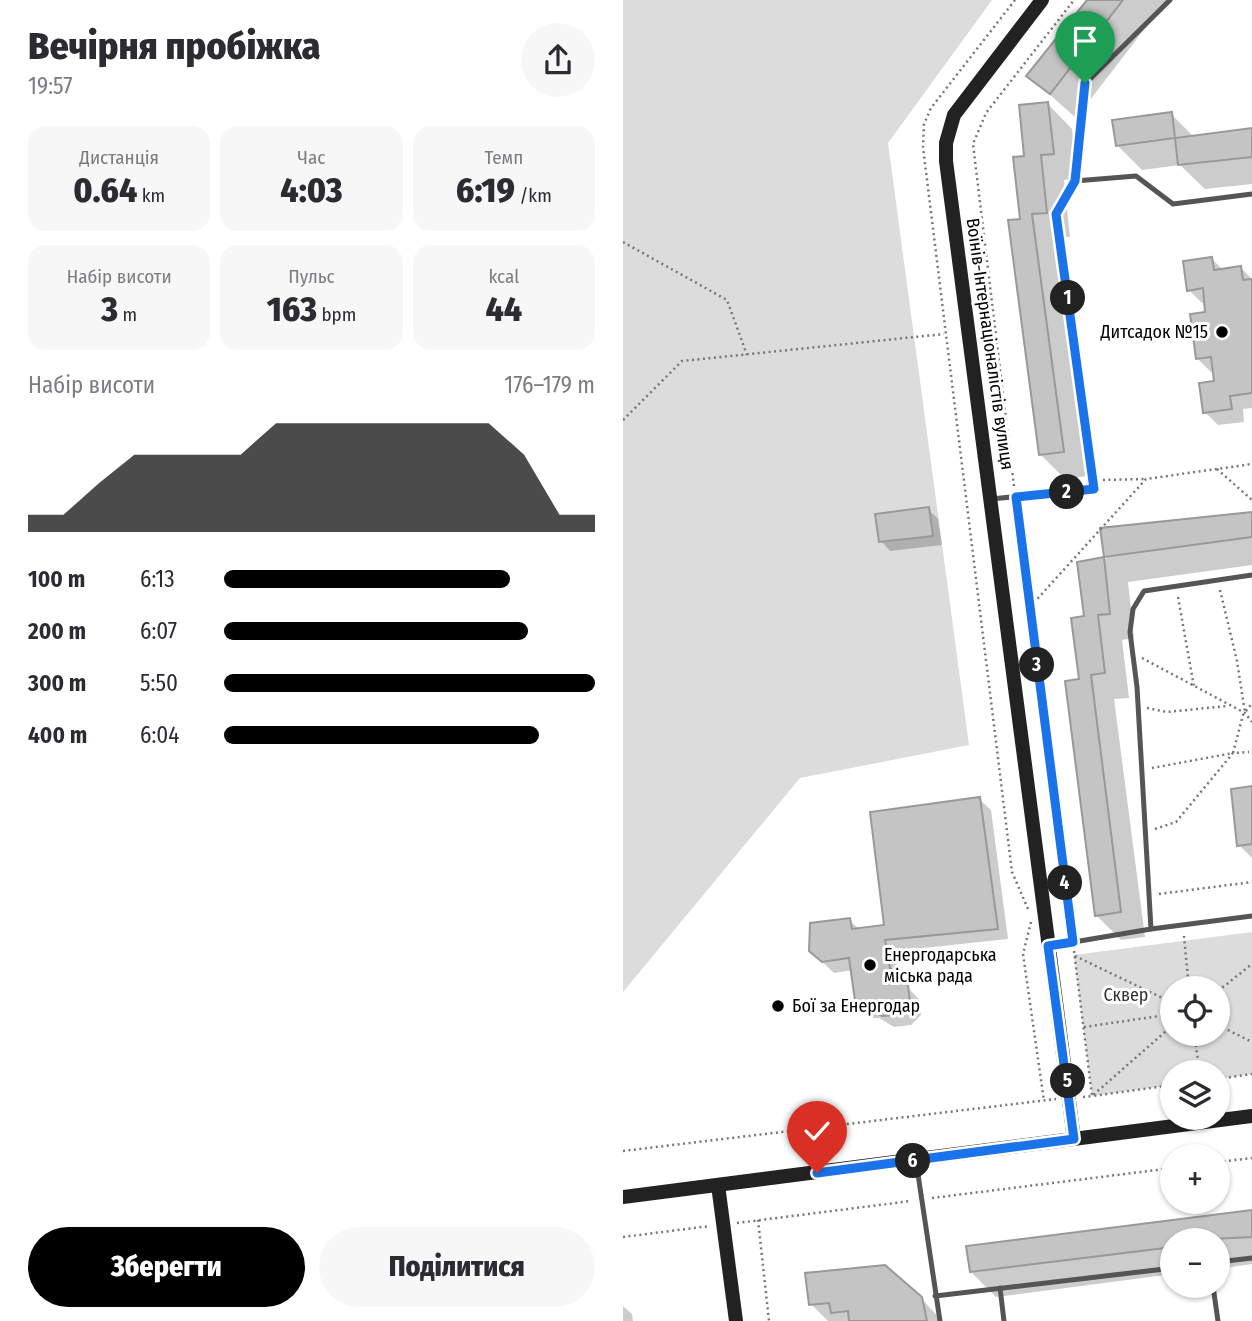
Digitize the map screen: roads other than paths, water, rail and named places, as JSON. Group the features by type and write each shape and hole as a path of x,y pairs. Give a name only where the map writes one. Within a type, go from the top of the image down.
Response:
{"street":[{"name":"Воїнів-Інтернаціоналістів вулиця","path":"1042,0 954,115 946,144 1074,1139"},
{"path":"623,1197 1252,1116"},
{"path":"718,1185 736,1321"}],"lane":[{"path":"991,499 1094,489 1056,214 1075,181 1085,83 1170,0"},
{"path":"1075,181 1136,176 1173,204 1252,194"},
{"path":"1151,929 1139,707 1130,632 1133,609 1145,591 1252,575"},
{"path":"1048,946 1252,916"},
{"path":"916,1161 940,1321"},
{"path":"1230,1261 1252,1258"},
{"path":"935,1296 1160,1270"},
{"path":"1000,1288 1004,1321"},
{"path":"1214,1298 1217,1321"}],"place":[{"name":"Дитсадок №15","path":"1222,332"},
{"name":"Енергодарська міська рада","path":"870,965"},
{"name":"Бої за Енергодар","path":"778,1006"}],"park label":[{"name":"Сквер","path":"1126,995"}]}
